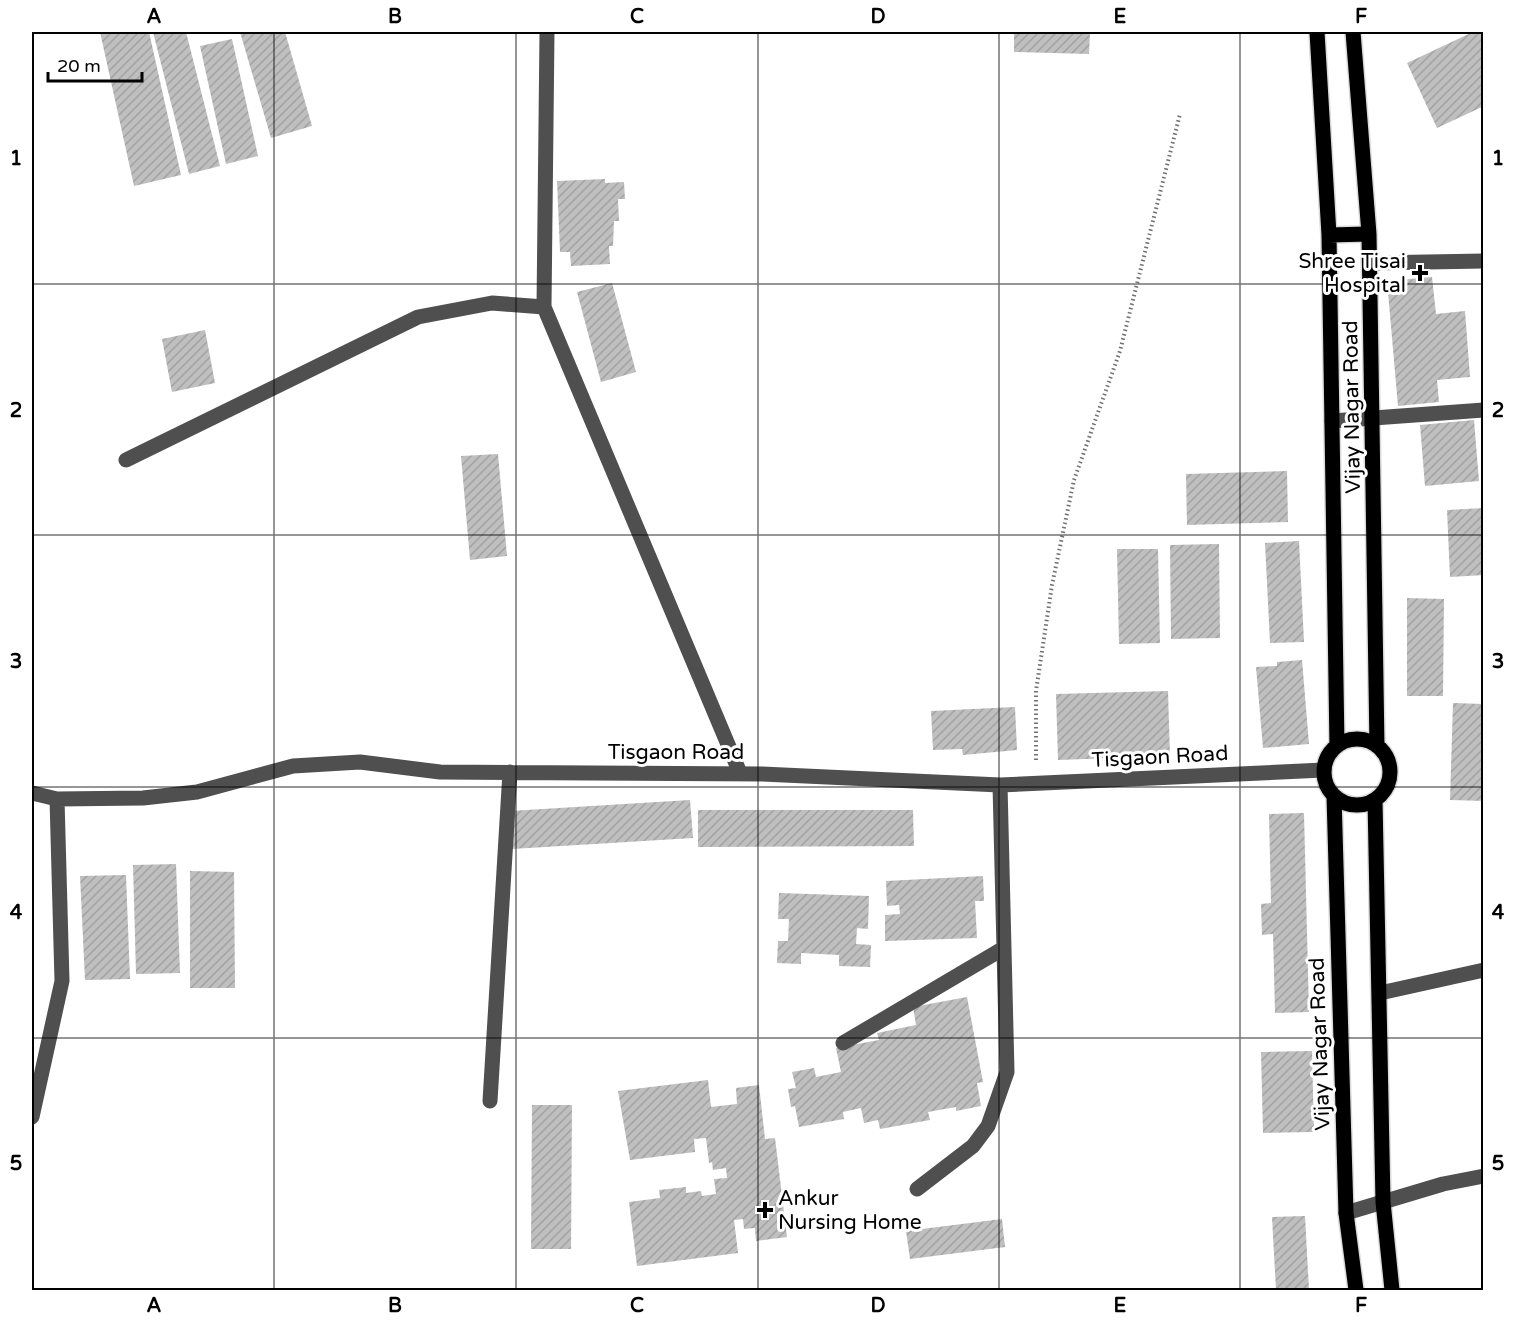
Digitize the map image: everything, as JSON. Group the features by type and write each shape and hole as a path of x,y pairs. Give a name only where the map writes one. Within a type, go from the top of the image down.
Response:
{"main road":[{"name":"Vijay Nagar Road","path":"1317,32 1329,235 1337,746"},
{"name":"Vijay Nagar Road","path":"1353,32 1370,262 1377,746"},
{"path":"1329,235 1369,234"},
{"path":"1358,739 1377,746 1384,754 1390,774 1387,785 1375,800 1364,805 1353,805 1334,796 1327,787 1324,770 1329,754 1337,746 1358,739"},
{"name":"Vijay Nagar Road","path":"1334,796 1347,1213 1356,1290"},
{"path":"1375,800 1383,1202 1392,1290"}],"street":[{"path":"547,32 544,307 740,773"},
{"path":"1370,262 1484,261"},
{"path":"126,460 418,317 492,303 544,307"},
{"path":"1332,421 1484,410"},
{"name":"Tisgaon Road","path":"32,793 57,799 143,798 197,792 293,766 360,762 440,772 740,773 1000,785 1324,770"},
{"path":"490,1101 510,772"},
{"path":"917,1190 973,1146 988,1126 1007,1072 1000,785"},
{"path":"32,1117 62,981 57,799"},
{"path":"843,1043 1004,948"},
{"path":"1380,993 1484,970"},
{"path":"1347,1213 1443,1184 1483,1180"}],"path":[{"path":"1035,785 1036,691 1052,585 1074,480 1120,351 1180,114"}],"building":[{"path":"100,32 149,32 181,175 134,186"},
{"path":"153,32 186,32 220,166 189,174"},
{"path":"240,32 285,32 312,126 271,138"},
{"path":"1014,32 1090,32 1089,54 1014,52"},
{"path":"1473,32 1484,32 1484,106 1437,128 1407,63"},
{"path":"232,39 258,156 226,164 200,46"},
{"path":"605,179 605,183 624,182 625,199 618,199 619,221 614,221 613,246 609,246 610,264 571,266 570,252 560,252 557,181"},
{"path":"1432,277 1436,314 1465,311 1470,377 1437,380 1439,402 1398,406 1387,281"},
{"path":"612,283 636,372 601,382 577,292"},
{"path":"205,330 215,383 172,392 162,339"},
{"path":"1474,420 1479,481 1425,486 1420,425"},
{"path":"498,454 507,556 470,560 461,456"},
{"path":"1287,471 1288,522 1187,525 1186,474"},
{"path":"1484,508 1484,575 1450,577 1447,510"},
{"path":"1299,541 1304,642 1270,643 1265,543"},
{"path":"1219,544 1220,638 1171,639 1170,545"},
{"path":"1117,549 1158,549 1160,643 1119,644"},
{"path":"1407,598 1444,599 1443,696 1407,696"},
{"path":"1302,660 1309,744 1263,748 1256,667 1277,666 1277,662"},
{"path":"1168,691 1170,756 1058,760 1056,694"},
{"path":"1453,703 1484,704 1484,801 1450,800"},
{"path":"1015,707 1017,750 963,755 962,749 933,750 931,711"},
{"path":"690,800 693,838 512,849 510,811"},
{"path":"698,810 913,810 914,846 698,847"},
{"path":"1304,813 1309,1012 1275,1013 1273,934 1262,935 1261,904 1271,903 1269,814"},
{"path":"176,864 180,973 136,974 133,865"},
{"path":"190,871 234,872 235,988 190,988"},
{"path":"126,875 130,979 85,980 80,876"},
{"path":"983,876 984,901 975,901 977,938 885,941 885,915 900,914 899,905 887,906 886,881"},
{"path":"779,893 869,896 868,929 857,928 856,944 871,945 870,967 839,966 839,955 801,953 801,964 777,963 778,941 788,941 789,919 778,919"},
{"path":"967,997 983,1082 977,1083 981,1106 956,1111 956,1107 928,1112 930,1120 880,1129 878,1120 864,1123 861,1108 843,1112 844,1119 799,1127 795,1106 791,1107 788,1089 796,1088 792,1072 814,1068 816,1077 841,1072 836,1048 879,1040 877,1033 916,1025 913,1007"},
{"path":"1312,1051 1314,1132 1263,1133 1261,1052"},
{"path":"708,1080 711,1107 737,1104 736,1088 759,1085 765,1139 775,1138 787,1237 756,1241 755,1228 744,1229 743,1219 734,1220 738,1253 637,1266 629,1202 660,1198 659,1190 686,1187 686,1193 701,1191 702,1196 716,1194 714,1179 727,1178 726,1168 713,1170 712,1162 709,1163 706,1138 694,1139 695,1152 630,1160 618,1091"},
{"path":"532,1105 572,1105 571,1249 531,1249"},
{"path":"1305,1216 1309,1290 1276,1290 1272,1217"},
{"path":"1002,1219 1005,1247 910,1259 906,1231"}],"place":[{"name":"Shree Tisai Hospital","path":"1420,273"},
{"name":"Ankur Nursing Home","path":"765,1210"}]}
